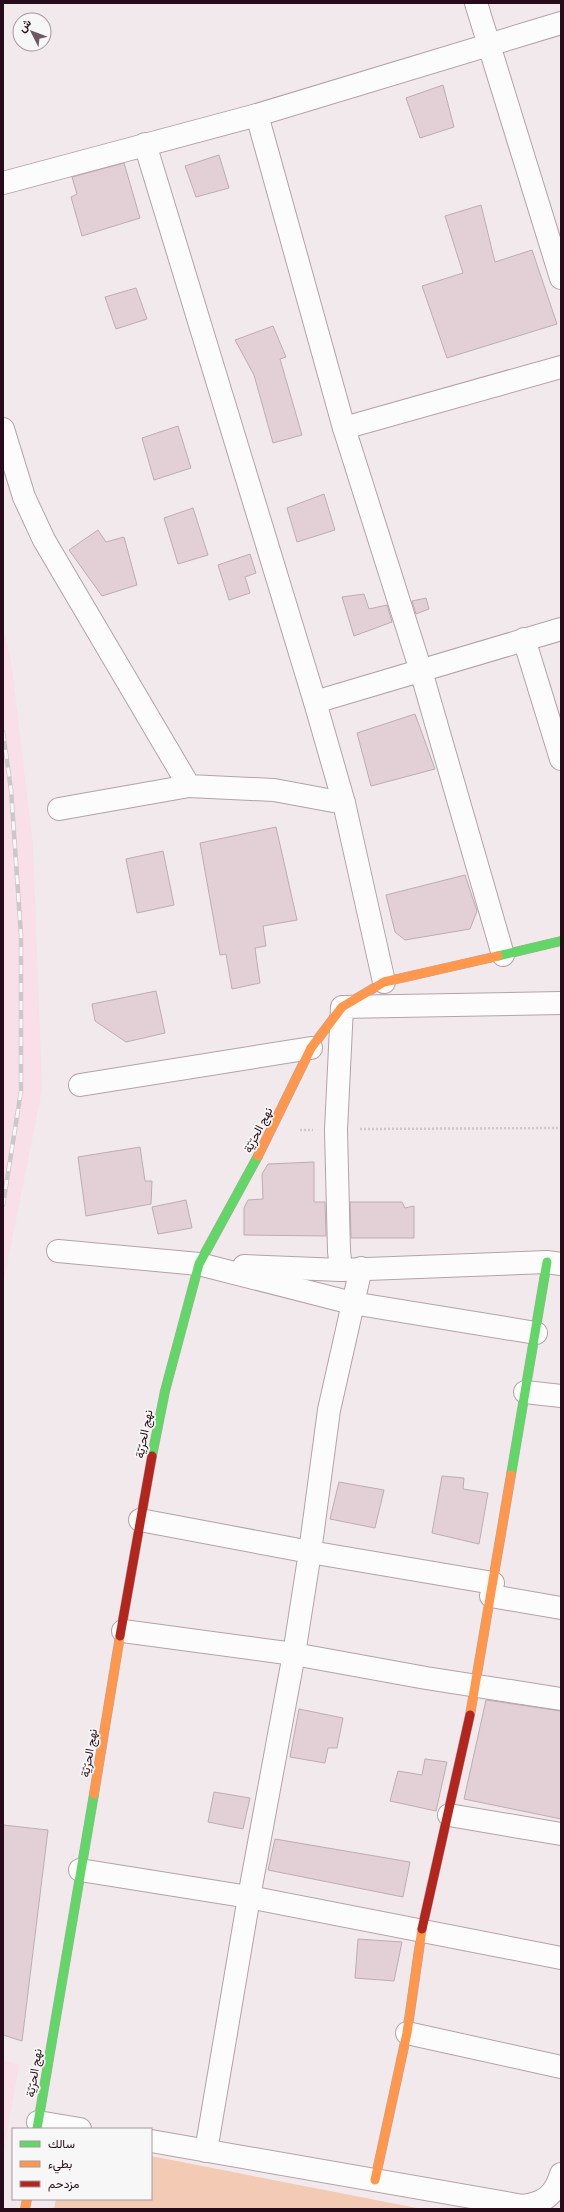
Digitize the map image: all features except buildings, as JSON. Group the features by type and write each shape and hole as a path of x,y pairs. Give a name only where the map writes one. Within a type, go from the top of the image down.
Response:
{"street":[{"path":"476,3 560,270"},
{"path":"3,183 257,115 561,23"},
{"path":"257,115 344,428 421,671 503,955"},
{"path":"145,144 315,702 344,803 384,982"},
{"path":"344,428 561,366"},
{"path":"3,429 24,497 44,540 89,612 189,786"},
{"path":"315,702 561,628"},
{"path":"524,639 561,759"},
{"path":"59,809 189,786 274,790 344,803"},
{"name":"نهج الحرّيّة","path":"38,2125 80,1870 123,1631 140,1520 165,1391 199,1264 271,1132 311,1048 342,1007 384,982 561,941"},
{"path":"206,2151 249,1897 294,1654 310,1552 329,1410 352,1303 351,1269 339,1251 336,1130 342,1007 561,1003"},
{"path":"80,1085 311,1048"},
{"path":"58,1251 199,1264 351,1269 554,1263 536,1333 525,1392 476,1685 449,1815 422,1931 407,2033 375,2180"},
{"path":"199,1264 352,1303 536,1333"},
{"path":"525,1392 561,1396"},
{"path":"140,1520 310,1552 492,1589 561,1608"},
{"path":"123,1631 294,1654 426,1678 561,1699"},
{"path":"449,1815 561,1834"},
{"path":"80,1870 249,1897 561,1958"},
{"path":"407,2033 561,2067"},
{"path":"38,2125 70,2128"},
{"path":"152,2141 523,2206 536,2204 547,2199 554,2191 561,2174"}],"path":[{"path":"271,1132 561,1128"}],"shaded area":[{"path":"3,627 11,661 33,845 42,1090 3,1285"},
{"path":"3,2060 19,2065 3,2156"},
{"path":"152,2156 422,2209 54,2209 56,2200 152,2200"}],"railway":[{"path":"3,732 11,790 21,935 21,1091 3,1205"}],"traffic: fast":[{"path":"498,956 561,941"},
{"path":"152,1456 165,1391 199,1264 258,1156"},
{"path":"511,1475 547,1262"},
{"path":"37,2128 94,1794"}],"traffic: slow":[{"path":"258,1156 311,1048 342,1007 384,982 498,956"},
{"path":"470,1715 511,1475"},
{"path":"94,1794 120,1636"},
{"path":"375,2180 407,2033 422,1929"},
{"path":"25,2209 27,2200"}],"traffic: jam":[{"path":"120,1636 152,1456"},
{"path":"422,1929 470,1715"}]}
